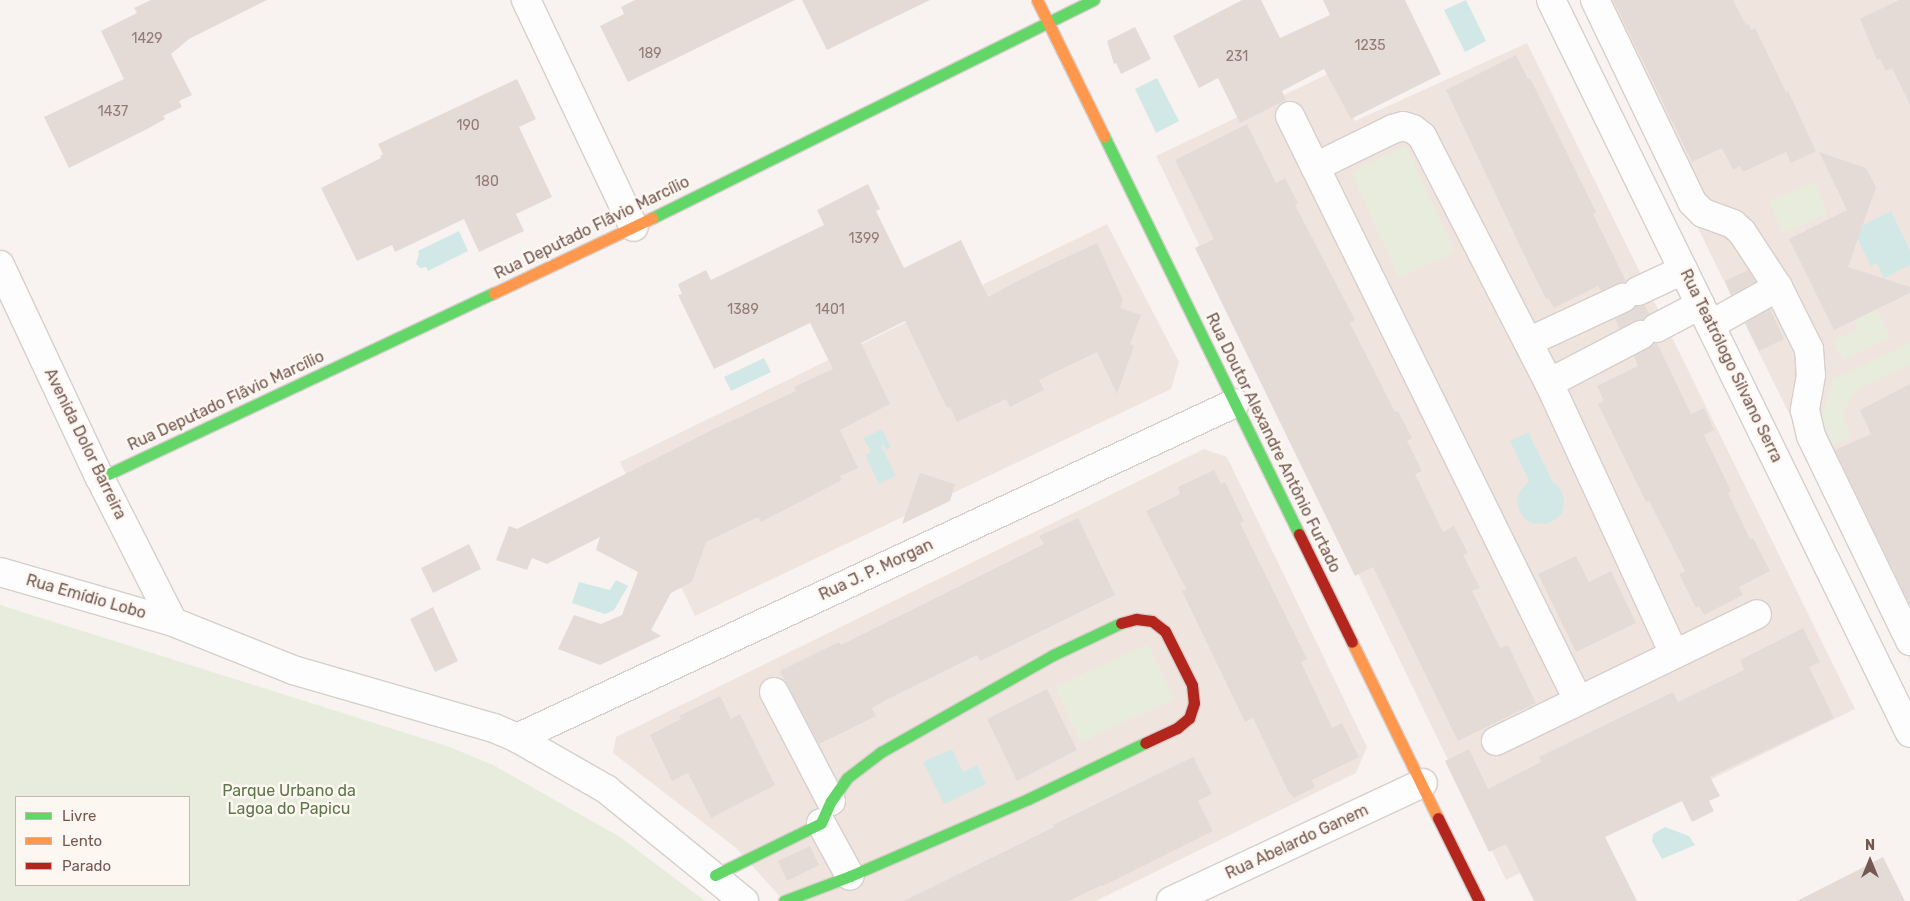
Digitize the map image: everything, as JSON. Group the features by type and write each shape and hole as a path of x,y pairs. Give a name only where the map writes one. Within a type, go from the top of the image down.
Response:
{"street":[{"path":"526,0 634,227"},
{"name":"Rua Doutor Alexandre Antônio Furtado","path":"1037,0 1423,783 1479,901"},
{"name":"Rua Deputado Flãvio Marcílio","path":"100,478 634,227 1094,0"},
{"name":"Rua Teatrólogo Silvano Serra","path":"1551,0 1910,733"},
{"path":"1595,0 1692,202 1703,213 1733,224 1742,232 1778,287 1809,349 1811,374 1805,410 1811,436 1910,641"},
{"path":"1290,116 1578,700"},
{"path":"1315,166 1403,126 1422,136 1549,383 1674,654"},
{"name":"Avenida Dolor Barreira","path":"0,265 100,478 172,622"},
{"path":"1528,342 1683,270"},
{"path":"1549,383 1649,332 1705,315 1778,287"},
{"name":"Rua J. P. Morgan","path":"517,738 1234,403"},
{"name":"Rua Emídio Lobo","path":"0,572 172,622 293,670 494,728 517,738 606,788 715,875 744,901"},
{"path":"1496,741 1757,614"},
{"path":"715,875 826,812 847,778 881,752 1053,655 1121,623 1136,619 1152,621 1165,631 1192,685 1194,703 1189,718 1177,728 1028,799 850,876 784,901"},
{"path":"774,692 826,812 850,876"},
{"name":"Rua Abelardo Ganem","path":"1171,901 1423,783"}],"shaded area":[{"path":"1466,0 1486,41 1465,52 1444,10"},
{"path":"1586,0 1910,0 1910,660"},
{"path":"1527,43 1855,709 1506,880 1156,156 1330,73 1355,121"},
{"path":"1157,78 1179,121 1156,133 1135,89"},
{"path":"1891,211 1910,250 1910,265 1884,278 1877,263 1871,266 1853,230"},
{"path":"1107,224 1179,362 1171,389 695,616 620,462"},
{"path":"459,231 468,251 428,271 426,267 420,268 416,264 418,251"},
{"path":"764,358 771,372 731,391 724,377"},
{"path":"882,429 891,447 886,450 884,445 881,446 896,476 879,484 865,455 871,452 863,438"},
{"path":"1528,432 1553,482 1559,487 1563,495 1562,513 1547,524 1531,523 1524,518 1519,510 1517,499 1521,490 1529,481 1510,441"},
{"path":"1204,449 1227,457 1367,747 1356,773 1096,901 784,901 736,848 613,753 616,737"},
{"path":"616,580 628,586 614,610 605,614 572,603 579,582 610,590"},
{"path":"952,749 963,772 977,765 986,784 944,804 923,762"},
{"path":"1665,827 1689,836 1695,845 1662,859 1652,841 1653,834"}],"green space":[{"path":"1406,146 1455,252 1399,277 1351,172"},
{"path":"1814,182 1828,213 1783,233 1769,202"},
{"path":"1873,303 1890,337 1843,360 1833,341 1859,329 1851,314"},
{"path":"1910,343 1910,364 1858,389 1842,413 1852,437 1833,445 1821,417 1833,379"},
{"name":"Parque Urbano da Lagoa do Papicu","path":"0,605 447,746 493,765 620,837 705,901 0,901"},
{"path":"1148,644 1174,699 1081,742 1055,687"}],"building":[{"path":"151,0 267,0 189,39 171,54 192,95 179,101 182,107 163,116 165,119 149,128 69,168 44,117 124,79 101,31 137,13 134,8"},
{"path":"635,0 795,0 628,82 600,26 624,14 621,7"},
{"path":"802,0 930,0 827,50"},
{"path":"1242,0 1261,0 1280,38 1330,15 1323,0 1405,0 1441,74 1351,119 1324,69 1282,91 1286,100 1240,123 1218,78 1199,88 1173,36"},
{"path":"1613,0 1733,0 1746,25 1749,24 1751,30 1755,28 1786,92 1788,91 1816,151 1791,163 1786,152 1743,172 1740,166 1733,170 1722,148 1692,162"},
{"path":"1899,0 1910,0 1910,105 1892,68 1886,71 1880,59 1877,60 1860,19"},
{"path":"1135,27 1151,59 1121,74 1116,63 1114,64 1107,41"},
{"path":"1516,55 1528,79 1530,78 1596,212 1593,214 1626,281 1601,291 1598,286 1554,308 1548,298 1546,299 1530,267 1446,90"},
{"path":"517,79 536,119 519,127 552,197 516,214 524,231 479,252 464,219 395,252 392,245 357,261 321,188 381,158 380,156 383,154 378,144"},
{"path":"1247,124 1276,183 1285,178 1298,203 1295,205 1355,320 1350,323 1395,412 1398,411 1412,438 1407,441 1422,471 1415,474 1443,532 1454,526 1468,553 1463,555 1480,588 1472,591 1500,648 1508,645 1536,703 1458,741 1373,567 1355,576 1195,248 1214,239 1175,160"},
{"path":"1819,152 1866,168 1876,187 1848,267 1910,287 1910,293 1834,330 1789,239 1847,210"},
{"path":"868,184 880,209 876,211 904,268 961,240 988,297 1035,272 1097,243 1123,300 1120,308 1141,315 1130,344 1134,346 1117,394 1097,352 1039,380 1044,390 1010,407 1006,399 957,422 950,407 947,408 905,321 861,343 890,404 840,430 858,468 840,476 842,480 761,522 758,517 706,542 692,582 671,593 651,630 661,636 600,665 558,649 574,615 601,624 622,615 638,572 596,550 600,537 547,564 532,558 527,570 496,560 509,526 517,529 714,429 796,391 794,387 833,369 810,323 714,369 678,295 682,294 678,284 706,270 711,280 824,225 817,210"},
{"path":"1748,270 1756,282 1731,295 1725,281"},
{"path":"1645,305 1649,314 1643,320 1634,321 1620,329 1615,319 1636,306"},
{"path":"1770,309 1784,339 1759,351 1745,323"},
{"path":"1657,343 1691,414 1704,408 1714,430 1704,435 1731,491 1728,493 1750,539 1753,538 1770,571 1739,587 1743,595 1704,615 1699,606 1696,608 1679,574 1685,571 1649,501 1646,502 1598,404 1604,401 1597,386 1638,366 1634,356"},
{"path":"1910,384 1910,605 1835,450 1871,434 1860,410"},
{"path":"1214,470 1221,484 1225,482 1244,521 1240,523 1307,659 1301,662 1332,728 1342,723 1359,757 1312,780 1315,787 1294,798 1288,791 1253,718 1245,722 1182,591 1186,589 1146,511 1180,494 1178,487"},
{"path":"920,473 955,484 950,501 902,524"},
{"path":"1078,518 1115,595 980,661 977,655 886,700 872,708 876,716 819,744 780,671 839,642 841,645 1044,544 1039,536"},
{"path":"469,544 481,569 433,593 421,568"},
{"path":"1576,556 1589,582 1611,571 1636,623 1576,652 1538,574"},
{"path":"433,607 458,661 435,672 410,619"},
{"path":"1803,628 1820,662 1809,667 1834,718 1710,777 1720,796 1709,801 1714,811 1692,822 1682,801 1605,837 1637,901 1534,901 1506,844 1489,852 1445,761 1469,749 1488,789 1541,762 1539,757 1673,692 1678,702 1744,670 1740,660"},
{"path":"1047,689 1077,750 1017,781 987,719"},
{"path":"720,696 731,719 740,714 775,785 711,818 688,773 672,781 650,735 681,719 679,716"},
{"path":"1193,757 1212,794 1198,801 1213,831 1103,886 1068,901 904,901 1054,827 1053,825"},
{"path":"810,846 819,865 787,881 778,861"},
{"path":"1883,857 1905,901 1797,901 1858,870"}],"traffic: fast":[{"path":"652,218 1094,0"},
{"path":"1104,136 1299,534"},
{"path":"100,478 494,293"},
{"path":"715,875 821,823 831,801 847,778 881,752 1053,655 1121,623"},
{"path":"784,901 850,876 1028,799 1145,743"}],"traffic: slow":[{"path":"1037,0 1104,136"},
{"path":"494,293 652,218"},
{"path":"1352,642 1438,818"}],"traffic: jam":[{"path":"1299,534 1352,642"},
{"path":"1121,623 1136,619 1152,621 1165,631 1192,685 1194,703 1189,718 1177,728 1145,743"},
{"path":"1438,818 1479,901"}]}
